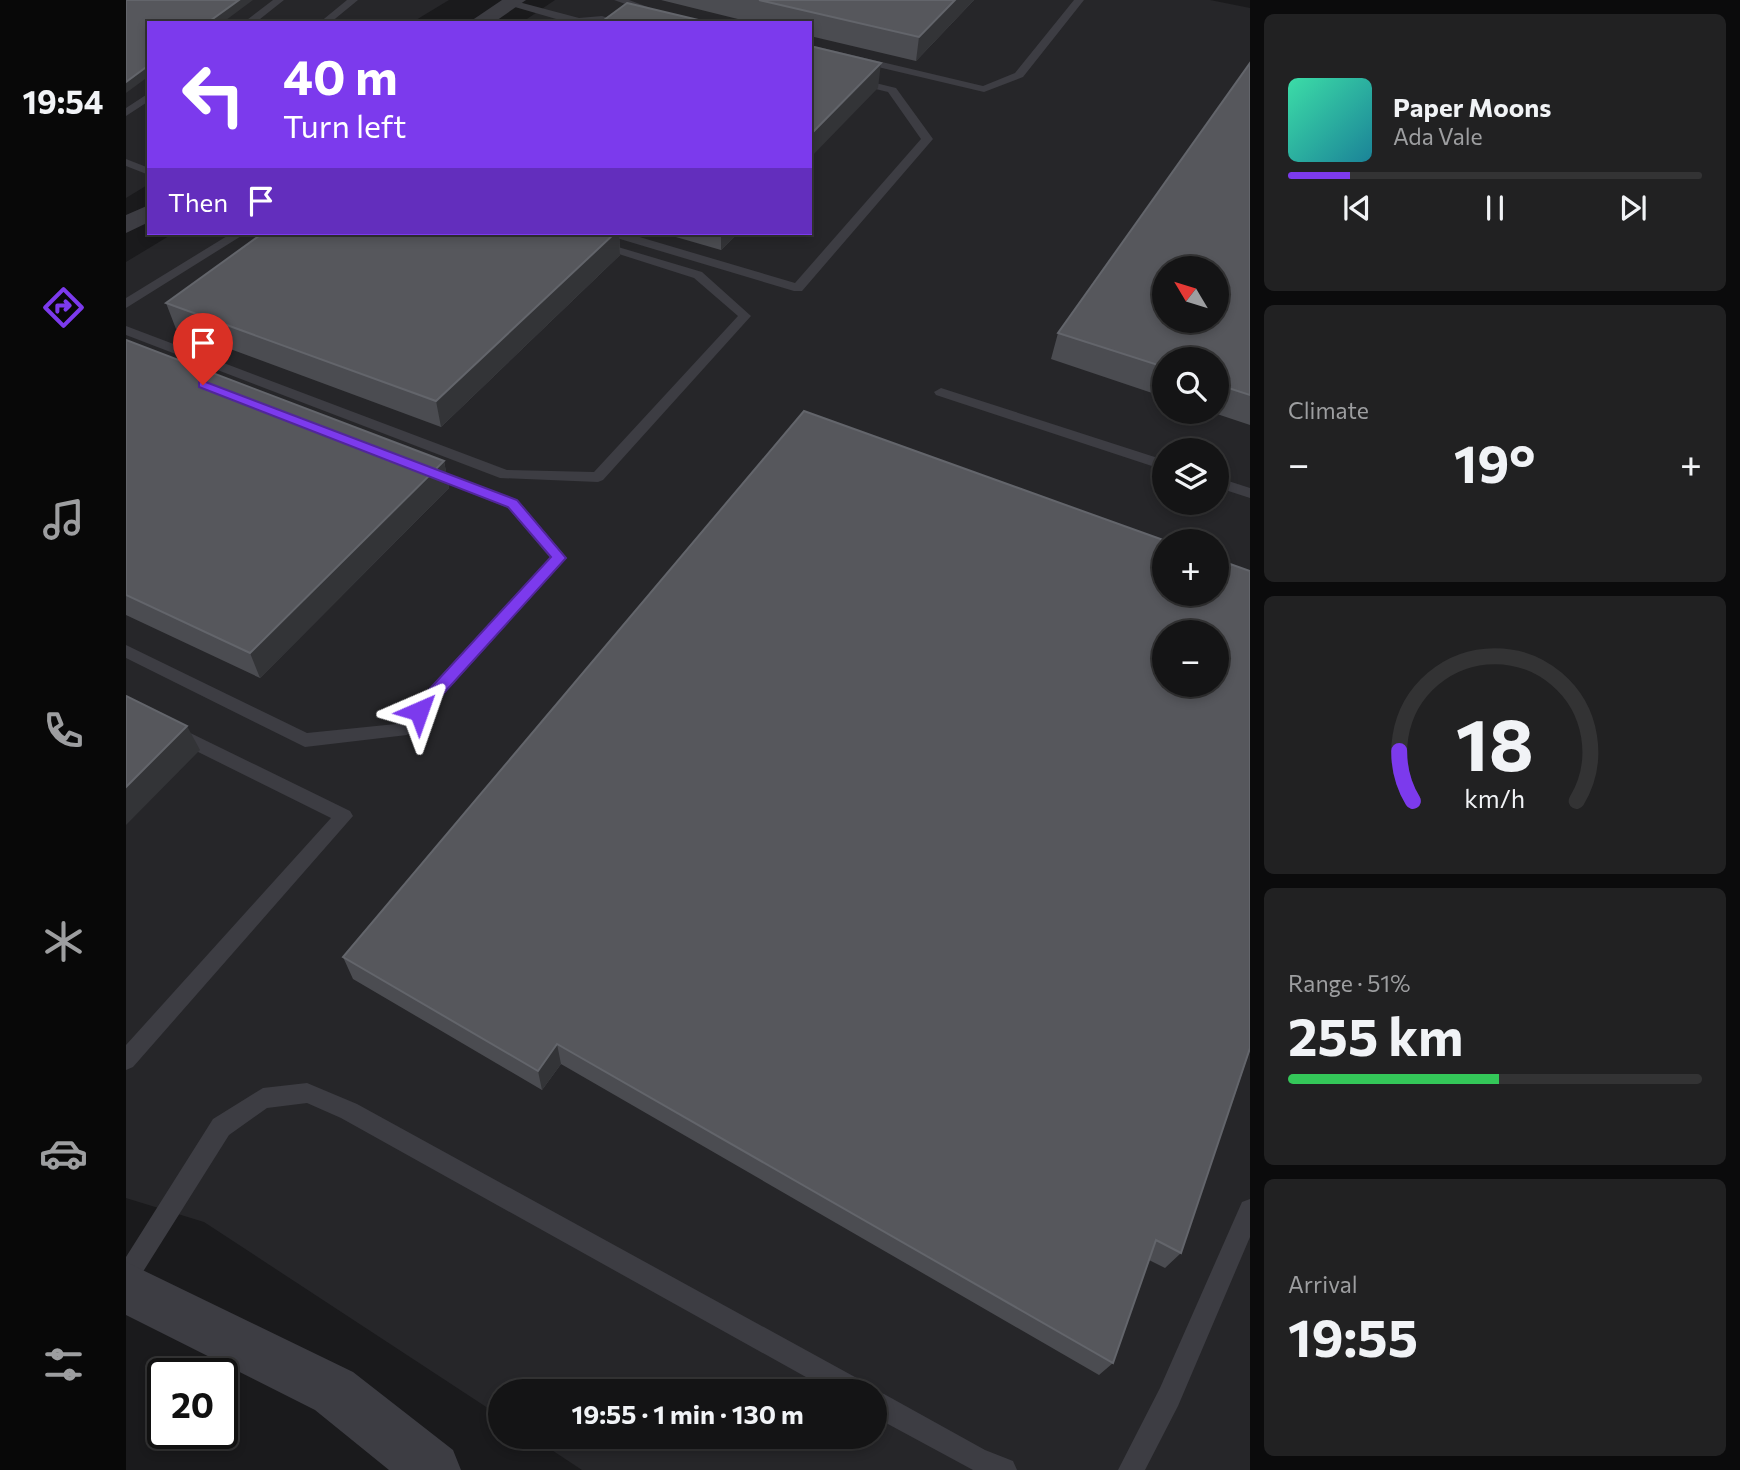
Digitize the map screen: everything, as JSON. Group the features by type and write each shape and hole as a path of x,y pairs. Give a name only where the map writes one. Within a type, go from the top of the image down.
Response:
{"street":[{"path":"481,21 514,1"},
{"path":"126,225 147,213"},
{"path":"126,1288 334,1391 433,1470"}],"lane":[{"path":"251,21 279,0"},
{"path":"327,21 353,0"},
{"path":"619,0 657,12"},
{"path":"812,48 984,89 1019,75 1079,0"},
{"path":"514,1 574,21"},
{"path":"585,21 610,21"},
{"path":"621,235 798,288 927,139 892,90 812,70"},
{"path":"129,111 147,98"},
{"path":"129,111 147,108"},
{"path":"126,162 147,171"},
{"path":"126,304 237,235"},
{"path":"126,330 505,475 598,477 745,316 698,275 566,235"},
{"path":"941,392 1152,461"},
{"path":"126,651 305,740 401,730 559,558 513,504 410,464"},
{"path":"1229,486 1250,493"},
{"path":"126,1060 344,816 162,727"},
{"path":"126,1278 221,1127 263,1098 307,1093 349,1111 833,1379"},
{"path":"1130,1470 1169,1397 1250,1210"},
{"path":"887,1410 977,1459 1004,1470"}],"shaded area":[{"path":"126,0 449,0 414,21 147,21 147,185 126,198"},
{"path":"555,0 1210,0 1250,8 1250,1470 582,1470 550,1449 887,1449 887,1379 488,1379 488,1408 204,1222 126,1198 126,262 171,235 812,235 812,21 524,21"}],"building":[{"path":"126,0 239,0 210,21 147,21 147,66 126,82"},
{"path":"759,0 955,0 919,37"},
{"path":"627,3 703,21 603,21"},
{"path":"812,46 881,63 812,133"},
{"path":"1250,63 1250,395 1229,388 1229,347 1152,347 1152,363 1058,333"},
{"path":"260,235 613,235 436,401 166,303"},
{"path":"126,340 444,461 250,653 126,595"},
{"path":"804,411 1152,536 1152,606 1229,606 1229,564 1250,571 1250,1048 1181,1253 1156,1240 1113,1363 557,1044 538,1071 343,957"},
{"path":"126,696 187,726 126,787"}],"route":[{"path":"203,385 513,504 559,558 419,711"}]}
